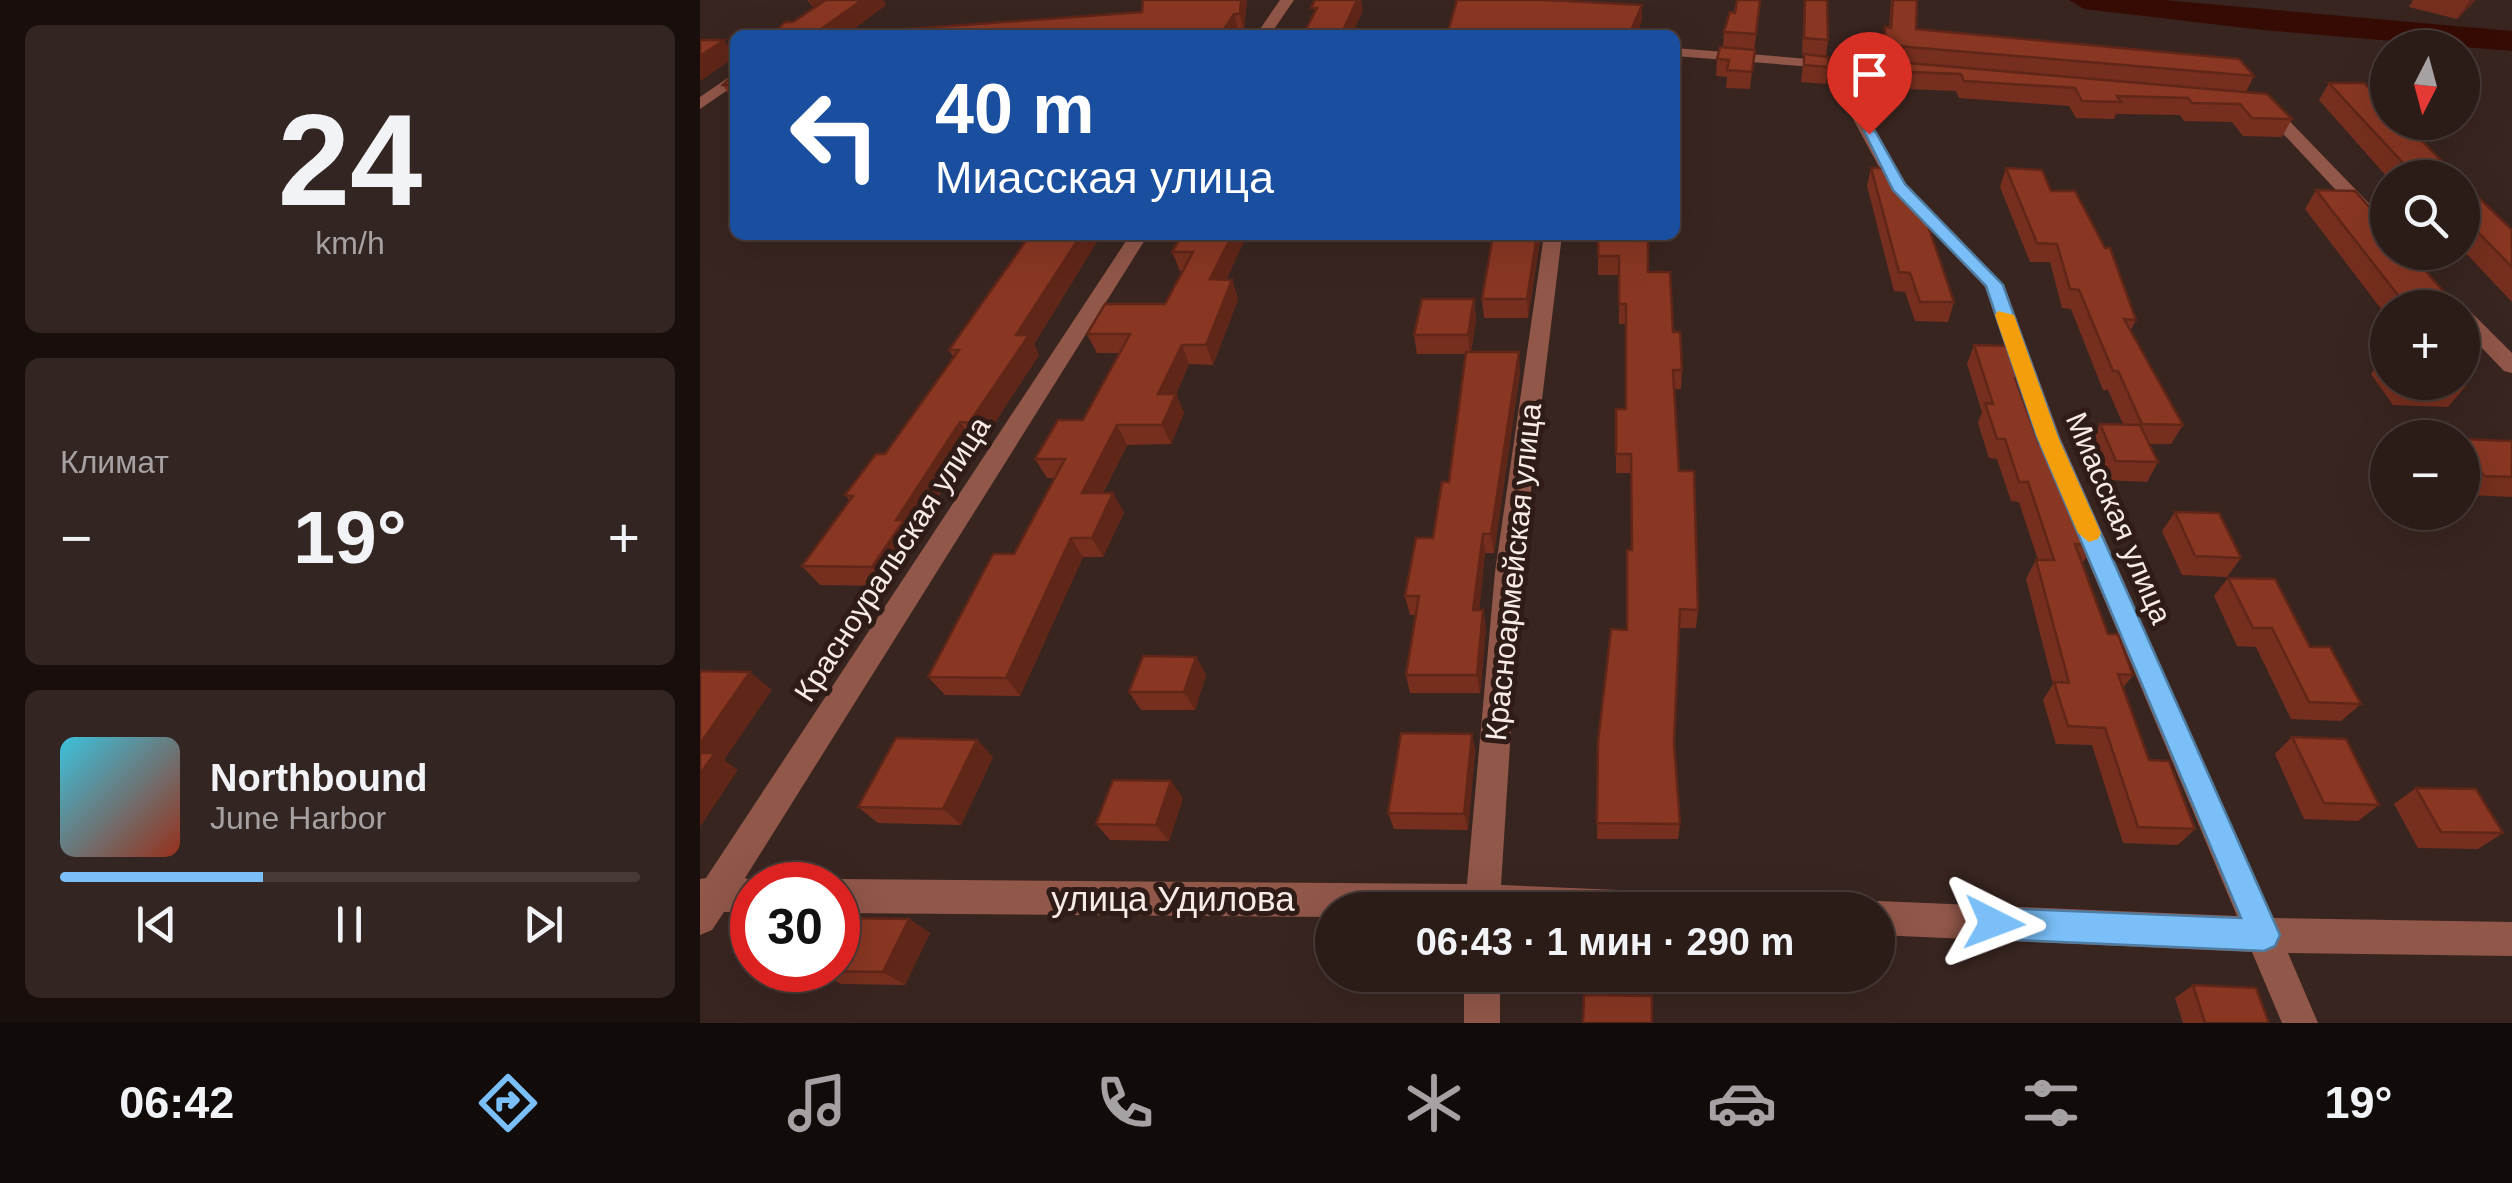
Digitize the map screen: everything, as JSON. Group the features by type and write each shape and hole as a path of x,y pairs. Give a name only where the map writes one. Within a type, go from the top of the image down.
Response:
{"street":[{"path":"1267,30 1286,0"},
{"path":"1680,52 1940,74"},
{"name":"Миасская улица","path":"1844,65 1854,108 1898,187 1994,285 2048,437 2300,1023"},
{"path":"700,85 730,82"},
{"path":"700,104 730,83"},
{"path":"2255,103 2370,216"},
{"name":"Красноуральская улица","path":"705,902 1136,240"},
{"name":"Красноармейская улица","path":"1483,892 1508,572 1552,240"},
{"path":"2480,333 2512,366"},
{"name":"улица Удилова","path":"860,896 1315,903"},
{"path":"705,902 730,898"},
{"path":"1895,919 2264,935 2512,939"},
{"path":"1482,992 1482,1023"}],"building":[{"path":"826,0 862,0 820,30 777,30 785,22 793,22"},
{"path":"1143,0 1241,0 1240,14 1234,14 1223,30 894,30 1142,12"},
{"path":"1315,0 1357,0 1343,30 1306,30 1317,8 1311,8"},
{"path":"1457,0 1642,5 1631,30 1448,30"},
{"path":"1737,0 1760,0 1756,34 1724,32 1730,12 1735,13"},
{"path":"1805,0 1827,0 1828,40 1804,38"},
{"path":"1893,0 1917,0 1916,29 2239,59 2254,76 1885,45 1885,27 1891,28"},
{"path":"700,40 724,40 700,56"},
{"path":"1720,47 1755,50 1752,72 1727,70 1729,60 1717,59"},
{"path":"1804,54 1828,57 1829,67 1804,65"},
{"path":"1885,61 2267,94 2292,119 2252,118 2240,104 2192,103 2188,98 2117,96 2121,102 2082,101 2075,88 1964,81 1961,74 1885,71"},
{"path":"2329,83 2364,83 2370,89 2370,127"},
{"path":"2382,140 2421,140 2441,160 2400,160"},
{"path":"1871,168 1890,168 1908,194 1919,199 1954,302 1920,302 1910,273 1899,272"},
{"path":"2006,168 2042,170 2051,191 2075,191 2105,248 2110,248 2136,320 2124,319 2183,425 2142,424 2118,371 2113,371 2079,290 2070,289 2057,244 2037,243"},
{"path":"2316,190 2355,191 2370,208 2370,259"},
{"path":"2480,199 2512,230 2512,267 2480,234"},
{"path":"1026,240 1078,240 1016,335 1029,335 969,423 960,422 896,520 904,520 872,567 802,566 853,496 845,495 876,454 885,454 959,350 949,350"},
{"path":"1179,240 1230,240 1210,279 1232,280 1206,345 1182,345 1158,394 1176,394 1162,425 1117,425 1082,493 1113,493 1092,538 1071,538 1006,678 928,677 993,554 1014,554 1065,459 1035,459 1058,420 1083,420 1130,334 1087,334 1105,304 1165,304 1193,252 1172,252"},
{"path":"1492,240 1536,240 1527,299 1482,299"},
{"path":"1598,240 1648,240 1648,272 1670,272 1673,332 1680,332 1682,370 1673,370 1679,471 1694,471 1698,610 1680,609 1674,742 1680,824 1597,823 1598,742 1611,629 1627,630 1627,550 1632,550 1631,454 1616,454 1616,409 1626,409 1626,304 1619,304 1619,256 1598,256"},
{"path":"2378,270 2425,270 2442,290 2394,290"},
{"path":"1422,299 1474,299 1468,335 1414,335"},
{"path":"1974,345 2011,346 2022,378 2015,378 2039,444 2048,444 2069,501 2077,502 2094,545 2075,544 2108,634 2118,634 2133,675 2118,674 2149,760 2169,761 2195,829 2138,827 2105,728 2068,726 2054,682 2069,683 2036,560 2054,560 2028,482 2019,482 2005,439 1997,439 1985,403 1993,404"},
{"path":"1466,352 1519,352 1491,534 1483,534 1473,610 1483,610 1477,675 1406,675 1419,596 1405,596 1416,538 1433,538 1442,482 1449,482"},
{"path":"2100,424 2140,425 2158,462 2116,461"},
{"path":"2480,440 2512,441 2512,477 2484,476 2480,471"},
{"path":"2175,512 2219,513 2241,558 2195,556"},
{"path":"2228,578 2275,579 2310,647 2330,647 2361,704 2309,702 2272,628 2253,628"},
{"path":"1143,656 1196,657 1184,692 1129,692"},
{"path":"700,671 750,672 700,744"},
{"path":"1401,733 1472,734 1464,814 1388,813"},
{"path":"2292,737 2346,739 2379,805 2324,803"},
{"path":"896,738 977,740 943,809 858,807"},
{"path":"700,753 715,753 700,774"},
{"path":"1113,780 1171,781 1156,825 1096,824"},
{"path":"2416,788 2476,789 2503,833 2441,832"},
{"path":"860,918 909,919 883,972 860,972"},
{"path":"2193,985 2256,988 2269,1023 2205,1023"},
{"path":"1584,995 1652,996 1652,1023 1583,1023"}],"waterway":[{"path":"2084,0 2263,21 2512,41"}],"slow traffic":[{"path":"2005,315 2048,437 2089,533"}],"route":[{"path":"1869,134 1898,187 1994,285 2048,437 2264,935 1994,923"}]}
